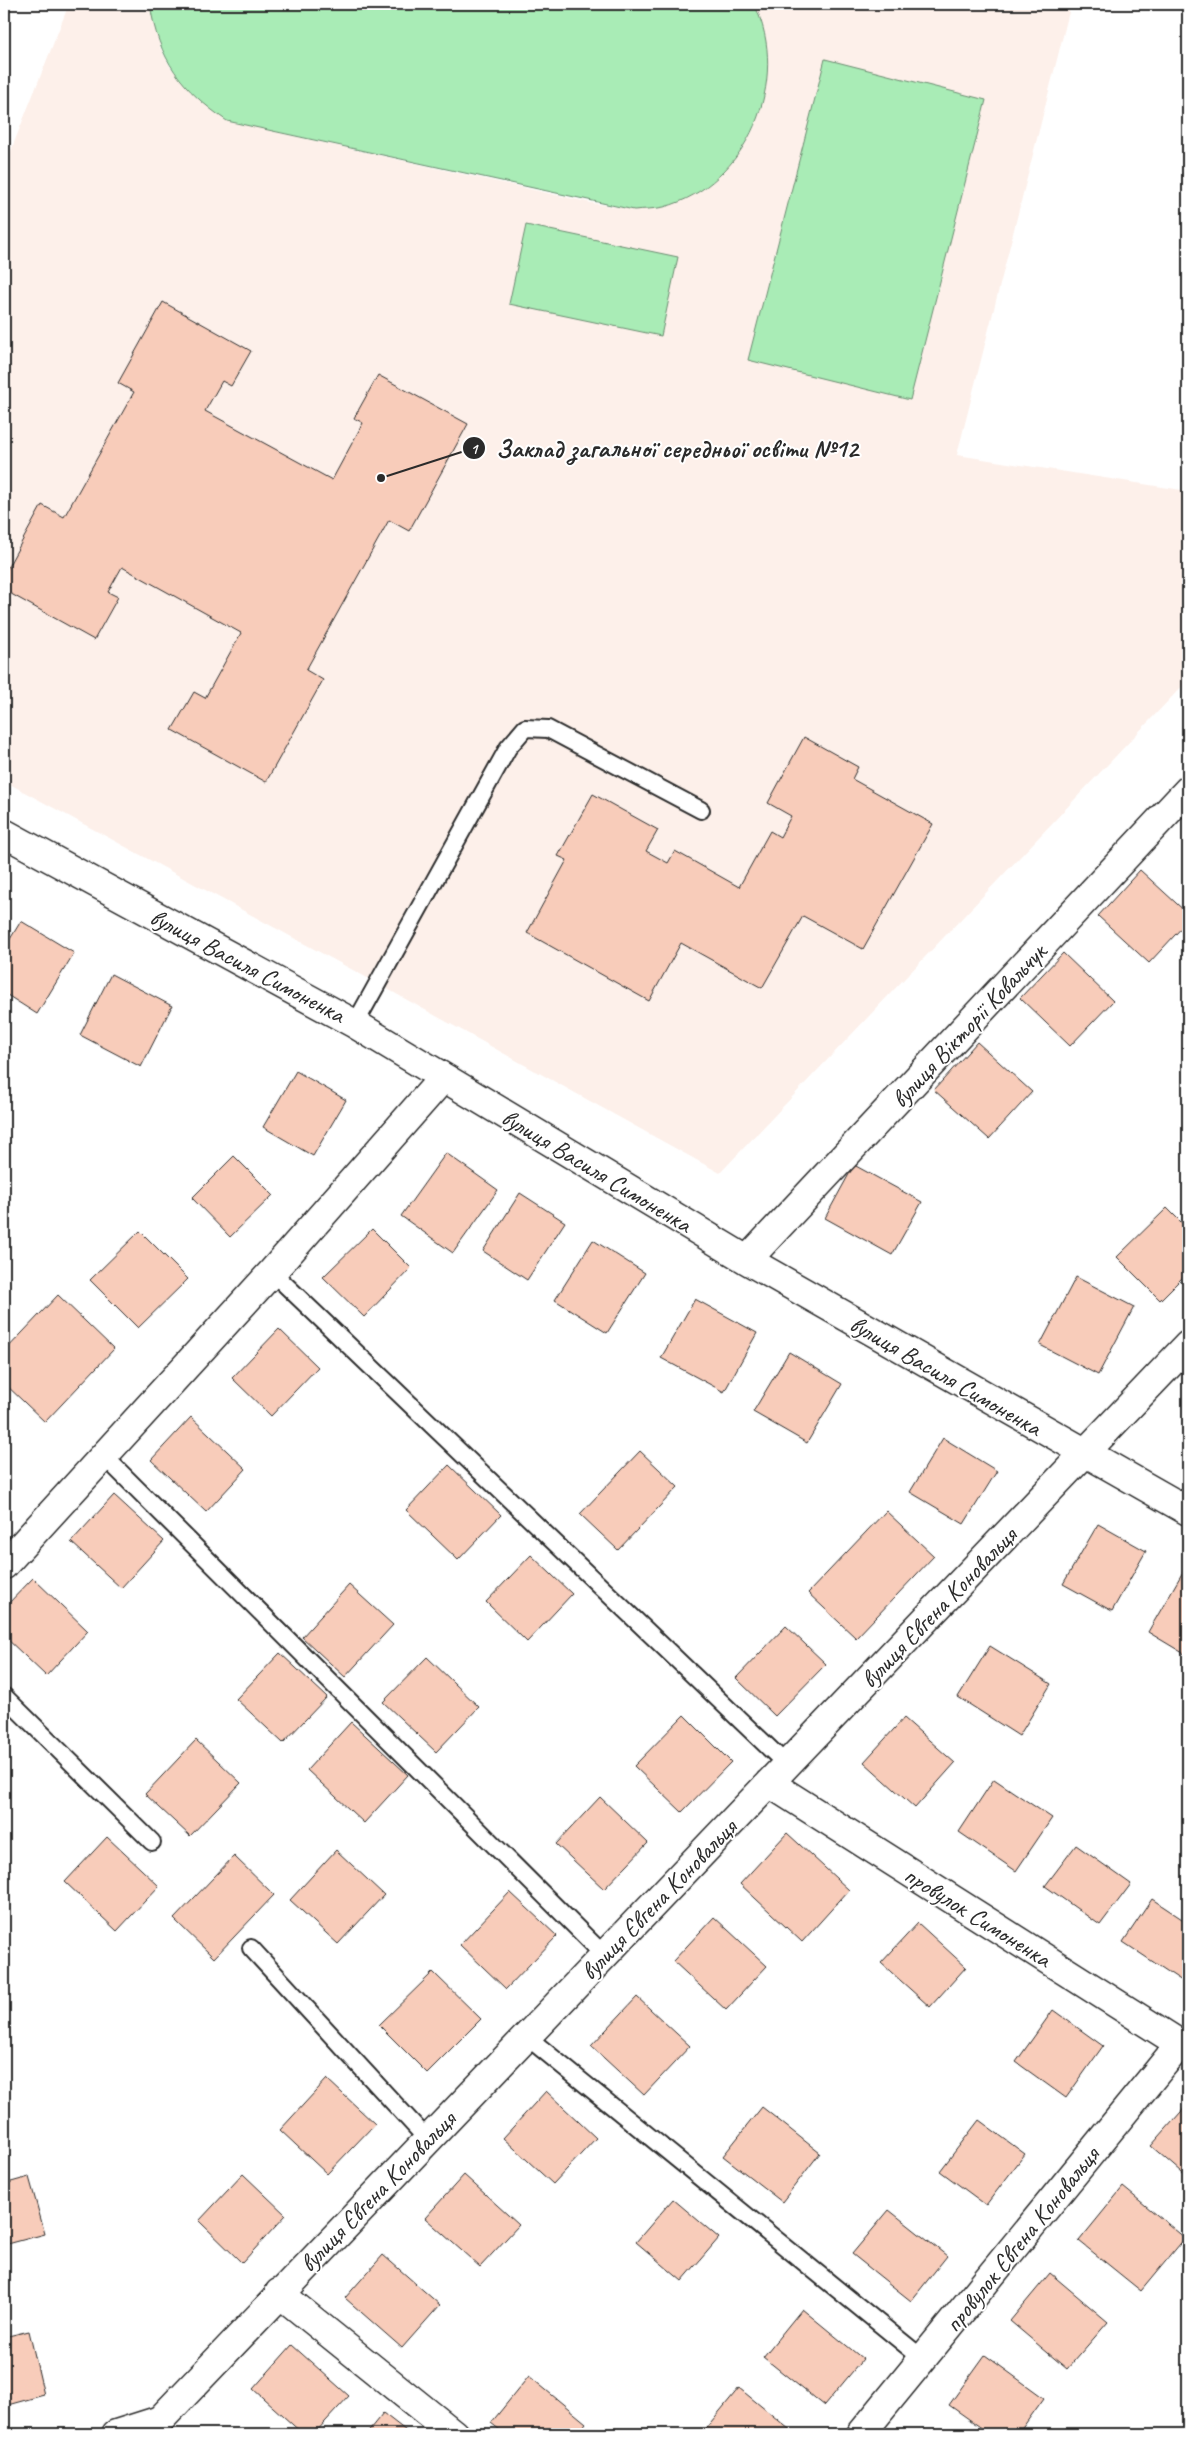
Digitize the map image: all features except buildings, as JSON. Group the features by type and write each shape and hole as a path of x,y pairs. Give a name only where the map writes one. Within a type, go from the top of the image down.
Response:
{"street":[{"name":"вулиця Вікторії Ковальчук","path":"747,1260 1188,790"},
{"name":"вулиця Василя Симоненка","path":"4,833 355,1024 747,1260 1188,1512"},
{"path":"4,1565 272,1272 443,1078"},
{"name":"вулиця Євгена Коновальця","path":"116,2434 160,2420 279,2293 1188,1345"},
{"name":"провулок Симоненка","path":"778,1774 1184,2047"},
{"name":"провулок Євгена Коновальця","path":"862,2434 1184,2047"},
{"path":"279,2293 454,2434"}],"lane":[{"path":"355,1024 508,748 525,728 548,728 702,810"},
{"path":"272,1272 778,1774"},
{"path":"104,1456 604,1955"},
{"path":"4,1696 152,1842"},
{"path":"251,1948 427,2139"},
{"path":"526,2036 923,2359"}],"shaded area":[{"path":"69,4 150,4 160,47 171,68 227,121 592,203 634,210 742,149 754,128 762,105 768,57 764,33 754,4 1071,4 957,455 1188,491 1188,680 720,1173 362,975 4,781 4,168"}],"green space":[{"path":"150,4 754,4 764,33 768,64 764,95 754,125 739,153 718,177 693,195 664,207 634,210 227,121 197,97 175,72 159,41"},
{"path":"825,59 986,100 910,400 748,360"},
{"path":"526,225 678,257 661,336 509,304"}],"place":[{"name":"Заклад загальної середньої освіти №12","path":"381,478"}]}
